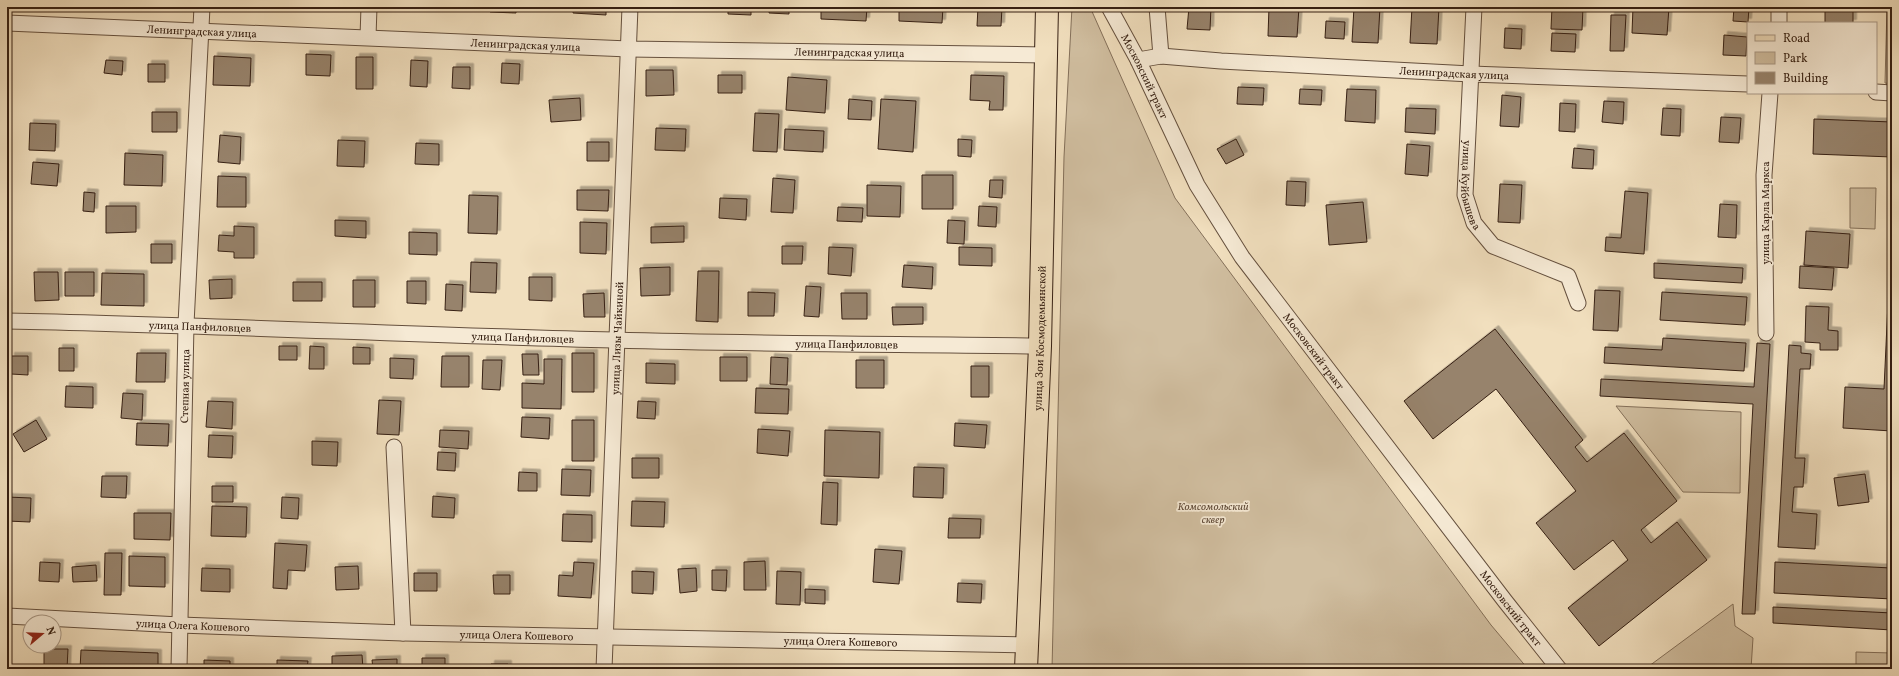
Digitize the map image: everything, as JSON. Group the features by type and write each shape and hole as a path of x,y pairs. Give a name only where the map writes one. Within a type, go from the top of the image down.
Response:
{"main road":[{"name":"улица Зои Космодемьянской","path":"1026,669 1040,346 1047,7"}],"street":[{"name":"Степная улица","path":"179,669 186,324 202,31 202,7"},
{"path":"368,7 368,37"},
{"name":"улица Лизы Чайкиной","path":"604,669 630,7"},
{"name":"Московский тракт","path":"1109,7 1138,60 1197,185 1242,257 1559,669"},
{"path":"1157,7 1161,56"},
{"name":"улица Куйбышева","path":"1474,7 1465,195 1474,223 1493,246 1568,276 1578,303"},
{"path":"1779,7 1779,22"},
{"name":"Ленинградская улица","path":"7,23 629,49 1045,55"},
{"name":"Ленинградская улица","path":"1138,60 1161,56 1221,61 1471,74 1747,84"},
{"path":"1877,92 1892,93"},
{"name":"улица Карла Маркса","path":"1766,333 1764,175 1770,94"},
{"name":"улица Панфиловцев","path":"7,321 186,324 399,334 617,340 1040,346"},
{"path":"394,447 403,633"},
{"name":"улица Олега Кошевого","path":"7,616 180,625 403,633 1027,645"}],"green space":[{"name":"Комсомольский сквер","path":"1072,7 1090,7 1175,198 1491,625 1528,669 1052,669 1064,157"},
{"path":"1887,7 1892,7 1892,84 1885,83"},
{"path":"1850,188 1876,188 1875,229 1850,228"},
{"path":"1616,406 1741,412 1740,493 1683,492"},
{"path":"1733,604 1735,626 1753,638 1751,669 1645,669"},
{"path":"1856,652 1892,653 1892,669 1856,669"}],"building":[{"path":"230,7 254,7 254,8"},
{"path":"288,7 288,10 254,8"},
{"path":"385,7 408,7 408,10 386,10"},
{"path":"431,7 454,7 454,11 431,11"},
{"path":"490,7 516,7 516,13 490,12"},
{"path":"574,7 606,7 606,15 573,13"},
{"path":"648,7 685,7 685,11 648,10"},
{"path":"728,7 751,7 751,15 728,14"},
{"path":"770,7 789,7 789,14 769,13"},
{"path":"821,7 867,7 866,21 821,19"},
{"path":"899,7 943,7 942,23 899,21"},
{"path":"978,7 1002,7 1001,26 977,26"},
{"path":"1189,7 1211,7 1210,30 1187,29"},
{"path":"1269,7 1299,7 1297,37 1268,36"},
{"path":"1354,7 1380,7 1378,43 1352,42"},
{"path":"1412,7 1439,7 1437,44 1410,43"},
{"path":"1509,7 1535,7 1535,11 1509,9"},
{"path":"1552,7 1583,7 1582,30 1551,29"},
{"path":"1633,7 1669,7 1667,35 1632,33"},
{"path":"1734,7 1749,7 1748,22 1733,21"},
{"path":"1825,7 1853,7 1853,22 1825,22"},
{"path":"1611,15 1626,15 1624,51 1610,51"},
{"path":"1326,21 1345,22 1344,39 1325,38"},
{"path":"1505,28 1522,29 1521,49 1504,48"},
{"path":"1552,33 1576,34 1575,52 1551,51"},
{"path":"1724,35 1747,37 1746,56 1723,55"},
{"path":"306,54 331,55 330,76 306,75"},
{"path":"214,56 251,58 250,86 213,85"},
{"path":"356,57 373,57 373,89 356,89"},
{"path":"106,60 123,61 122,75 104,73"},
{"path":"411,60 428,61 427,87 410,86"},
{"path":"502,63 520,64 519,84 501,83"},
{"path":"148,64 165,64 165,82 148,82"},
{"path":"453,67 470,67 470,89 452,88"},
{"path":"646,70 673,70 674,95 646,96"},
{"path":"718,75 742,75 742,93 718,93"},
{"path":"971,75 1004,76 1003,110 989,110 990,101 970,100"},
{"path":"788,77 827,80 825,113 786,110"},
{"path":"1238,87 1264,88 1263,105 1237,104"},
{"path":"1300,89 1322,90 1321,105 1299,104"},
{"path":"1347,89 1376,90 1375,123 1345,121"},
{"path":"1502,95 1521,97 1519,127 1500,126"},
{"path":"580,98 581,120 551,122 549,100"},
{"path":"849,99 872,101 871,120 848,119"},
{"path":"881,99 916,101 913,152 878,149"},
{"path":"1604,101 1624,102 1623,124 1602,122"},
{"path":"1560,103 1576,104 1575,132 1559,131"},
{"path":"1406,108 1436,109 1435,134 1405,132"},
{"path":"1663,108 1681,109 1680,136 1661,135"},
{"path":"152,112 177,112 177,132 152,132"},
{"path":"755,113 779,114 777,152 753,151"},
{"path":"1721,117 1741,118 1739,143 1719,142"},
{"path":"1814,119 1892,122 1892,157 1813,154"},
{"path":"30,123 56,124 55,151 29,150"},
{"path":"656,128 686,129 685,151 655,150"},
{"path":"785,129 824,131 823,152 784,150"},
{"path":"220,135 241,137 240,164 218,162"},
{"path":"958,139 972,140 971,157 958,156"},
{"path":"1236,139 1244,155 1226,164 1217,149"},
{"path":"338,140 365,141 364,167 337,166"},
{"path":"587,142 609,142 609,161 587,161"},
{"path":"416,143 439,144 439,165 415,164"},
{"path":"1407,144 1430,146 1428,176 1405,174"},
{"path":"1574,148 1594,150 1593,169 1572,168"},
{"path":"125,153 163,155 162,186 124,185"},
{"path":"33,162 59,164 57,186 31,184"},
{"path":"922,175 953,175 953,209 922,209"},
{"path":"218,176 246,177 246,207 217,207"},
{"path":"773,178 795,180 793,213 771,212"},
{"path":"990,180 1003,180 1002,198 989,197"},
{"path":"1287,181 1306,182 1305,206 1286,205"},
{"path":"1500,184 1522,185 1520,223 1498,222"},
{"path":"867,185 901,186 900,217 867,216"},
{"path":"577,190 609,190 608,211 577,210"},
{"path":"1625,191 1648,193 1644,254 1605,251 1606,237 1621,238"},
{"path":"84,192 95,193 94,212 83,211"},
{"path":"469,195 498,196 497,234 468,233"},
{"path":"720,198 747,199 746,220 719,218"},
{"path":"1363,202 1367,242 1329,245 1326,205"},
{"path":"1720,204 1737,205 1736,238 1718,237"},
{"path":"106,206 136,206 136,232 106,233"},
{"path":"979,206 997,207 996,227 978,226"},
{"path":"838,207 863,208 862,222 837,221"},
{"path":"1892,215 1892,431 1843,428 1845,387 1884,389"},
{"path":"335,220 366,221 366,238 335,236"},
{"path":"948,220 965,221 964,244 947,243"},
{"path":"580,222 607,223 606,254 580,253"},
{"path":"234,226 254,227 254,258 234,258 234,252 218,251 219,235 234,236"},
{"path":"684,226 684,242 651,243 651,227"},
{"path":"1806,231 1850,234 1848,268 1804,265"},
{"path":"409,232 437,233 437,255 409,254"},
{"path":"151,244 172,244 172,263 151,263"},
{"path":"782,246 803,246 802,264 782,264"},
{"path":"829,247 853,248 851,276 828,274"},
{"path":"959,247 992,248 992,266 959,265"},
{"path":"471,262 497,263 496,293 470,292"},
{"path":"1654,263 1743,268 1742,283 1654,278"},
{"path":"904,265 933,267 932,289 902,287"},
{"path":"1800,266 1834,268 1832,290 1799,288"},
{"path":"670,267 670,295 641,296 640,268"},
{"path":"698,271 719,271 718,322 696,321"},
{"path":"34,272 58,272 59,300 35,301"},
{"path":"65,272 94,272 94,296 65,296"},
{"path":"102,273 144,274 144,306 101,305"},
{"path":"529,277 552,277 552,301 529,300"},
{"path":"232,279 232,298 210,299 209,280"},
{"path":"353,280 375,280 375,307 353,307"},
{"path":"407,281 426,281 426,304 407,303"},
{"path":"293,282 322,282 322,301 293,301"},
{"path":"446,284 463,285 462,311 445,310"},
{"path":"806,286 821,287 819,317 804,316"},
{"path":"1595,290 1620,291 1618,331 1593,330"},
{"path":"748,292 775,293 774,316 748,316"},
{"path":"1662,292 1747,297 1745,325 1660,320"},
{"path":"604,293 605,317 584,317 583,294"},
{"path":"841,293 867,293 867,319 842,319"},
{"path":"1806,306 1829,307 1828,330 1838,331 1838,350 1820,350 1820,343 1805,342"},
{"path":"892,307 923,307 923,324 893,325"},
{"path":"1495,329 1583,440 1575,447 1587,462 1624,433 1677,501 1641,530 1651,543 1677,522 1707,560 1599,646 1568,608 1628,560 1613,540 1574,570 1536,523 1576,491 1496,389 1433,439 1404,401"},
{"path":"1663,338 1746,343 1744,371 1604,363 1605,347 1662,350"},
{"path":"1757,343 1770,344 1755,614 1742,614 1753,404 1600,396 1601,379 1754,387"},
{"path":"1789,345 1801,346 1801,353 1811,354 1810,369 1800,369 1795,458 1805,458 1803,487 1794,487 1792,512 1817,514 1815,549 1778,547"},
{"path":"279,346 297,346 297,360 279,360"},
{"path":"310,346 324,347 324,369 309,369"},
{"path":"353,347 370,348 370,364 353,364"},
{"path":"59,348 74,348 74,371 59,371"},
{"path":"137,353 166,353 165,382 136,382"},
{"path":"572,353 594,353 594,392 572,392"},
{"path":"522,354 538,354 539,375 523,375"},
{"path":"11,356 28,356 28,375 11,374"},
{"path":"442,356 469,356 469,387 441,387"},
{"path":"720,357 747,357 747,381 720,381"},
{"path":"771,357 788,358 787,385 770,384"},
{"path":"390,358 414,359 413,379 390,378"},
{"path":"544,359 562,359 561,409 522,408 522,383 544,384"},
{"path":"483,360 502,360 500,390 482,389"},
{"path":"856,360 884,360 884,388 856,388"},
{"path":"646,363 675,364 675,384 646,383"},
{"path":"971,366 989,366 989,397 971,397"},
{"path":"66,386 93,387 93,408 65,407"},
{"path":"756,388 789,389 788,414 755,413"},
{"path":"123,393 143,394 142,420 121,418"},
{"path":"379,400 401,401 399,435 377,434"},
{"path":"208,401 233,402 232,429 206,427"},
{"path":"638,401 656,402 655,419 637,418"},
{"path":"522,417 550,418 549,439 521,437"},
{"path":"36,420 47,439 24,452 13,434"},
{"path":"572,420 594,420 594,461 572,461"},
{"path":"137,423 169,424 168,446 136,445"},
{"path":"955,423 987,425 985,448 954,446"},
{"path":"758,429 790,431 788,456 757,453"},
{"path":"440,430 469,431 468,449 439,447"},
{"path":"825,430 880,432 879,478 824,476"},
{"path":"209,435 233,436 232,458 208,457"},
{"path":"312,441 338,442 337,466 312,465"},
{"path":"438,452 456,453 455,471 437,470"},
{"path":"632,458 659,458 659,478 632,478"},
{"path":"914,467 944,468 943,498 913,497"},
{"path":"562,469 591,470 590,496 561,495"},
{"path":"519,472 537,473 537,491 518,491"},
{"path":"1865,474 1869,502 1838,506 1834,478"},
{"path":"102,476 127,476 126,498 101,497"},
{"path":"823,482 838,483 837,525 821,524"},
{"path":"212,486 233,486 233,502 212,502"},
{"path":"433,496 455,498 454,518 432,517"},
{"path":"7,497 31,498 30,522 7,521"},
{"path":"282,497 299,498 298,519 281,518"},
{"path":"632,501 665,502 664,527 631,526"},
{"path":"212,506 247,507 246,537 211,536"},
{"path":"134,513 171,513 170,540 134,539"},
{"path":"563,514 592,515 592,542 562,541"},
{"path":"949,518 981,519 980,538 948,538"},
{"path":"275,543 307,545 305,571 288,570 287,589 273,588"},
{"path":"875,549 902,551 899,584 873,582"},
{"path":"105,553 122,553 121,595 104,595"},
{"path":"1892,555 1892,586 1890,586"},
{"path":"129,556 165,557 165,587 129,586"},
{"path":"765,561 766,590 744,590 744,562"},
{"path":"40,562 60,563 59,582 39,581"},
{"path":"574,562 594,563 591,598 558,596 559,575 573,576"},
{"path":"1775,562 1891,568 1892,599 1774,593"},
{"path":"96,565 97,581 73,582 72,567"},
{"path":"358,566 359,589 336,590 335,567"},
{"path":"202,568 230,569 230,592 201,591"},
{"path":"696,568 697,591 680,593 678,569"},
{"path":"712,570 727,570 726,591 712,590"},
{"path":"632,571 654,572 653,594 632,593"},
{"path":"777,571 801,572 800,605 776,604"},
{"path":"414,573 437,573 437,591 414,591"},
{"path":"493,575 510,575 510,594 494,594"},
{"path":"958,583 982,584 981,603 957,602"},
{"path":"805,589 825,590 825,604 805,603"},
{"path":"1773,607 1892,613 1892,630 1773,623"},
{"path":"62,649 68,649 67,669 44,669 44,654 62,654"},
{"path":"81,650 158,653 158,669 80,669"},
{"path":"362,655 363,669 332,669 332,656"},
{"path":"422,658 445,658 445,669 422,669"},
{"path":"397,659 397,669 373,669 372,660"},
{"path":"204,660 230,661 230,669 204,669"},
{"path":"277,660 308,661 307,669 277,669"},
{"path":"491,664 508,664 508,669 491,669"}]}
